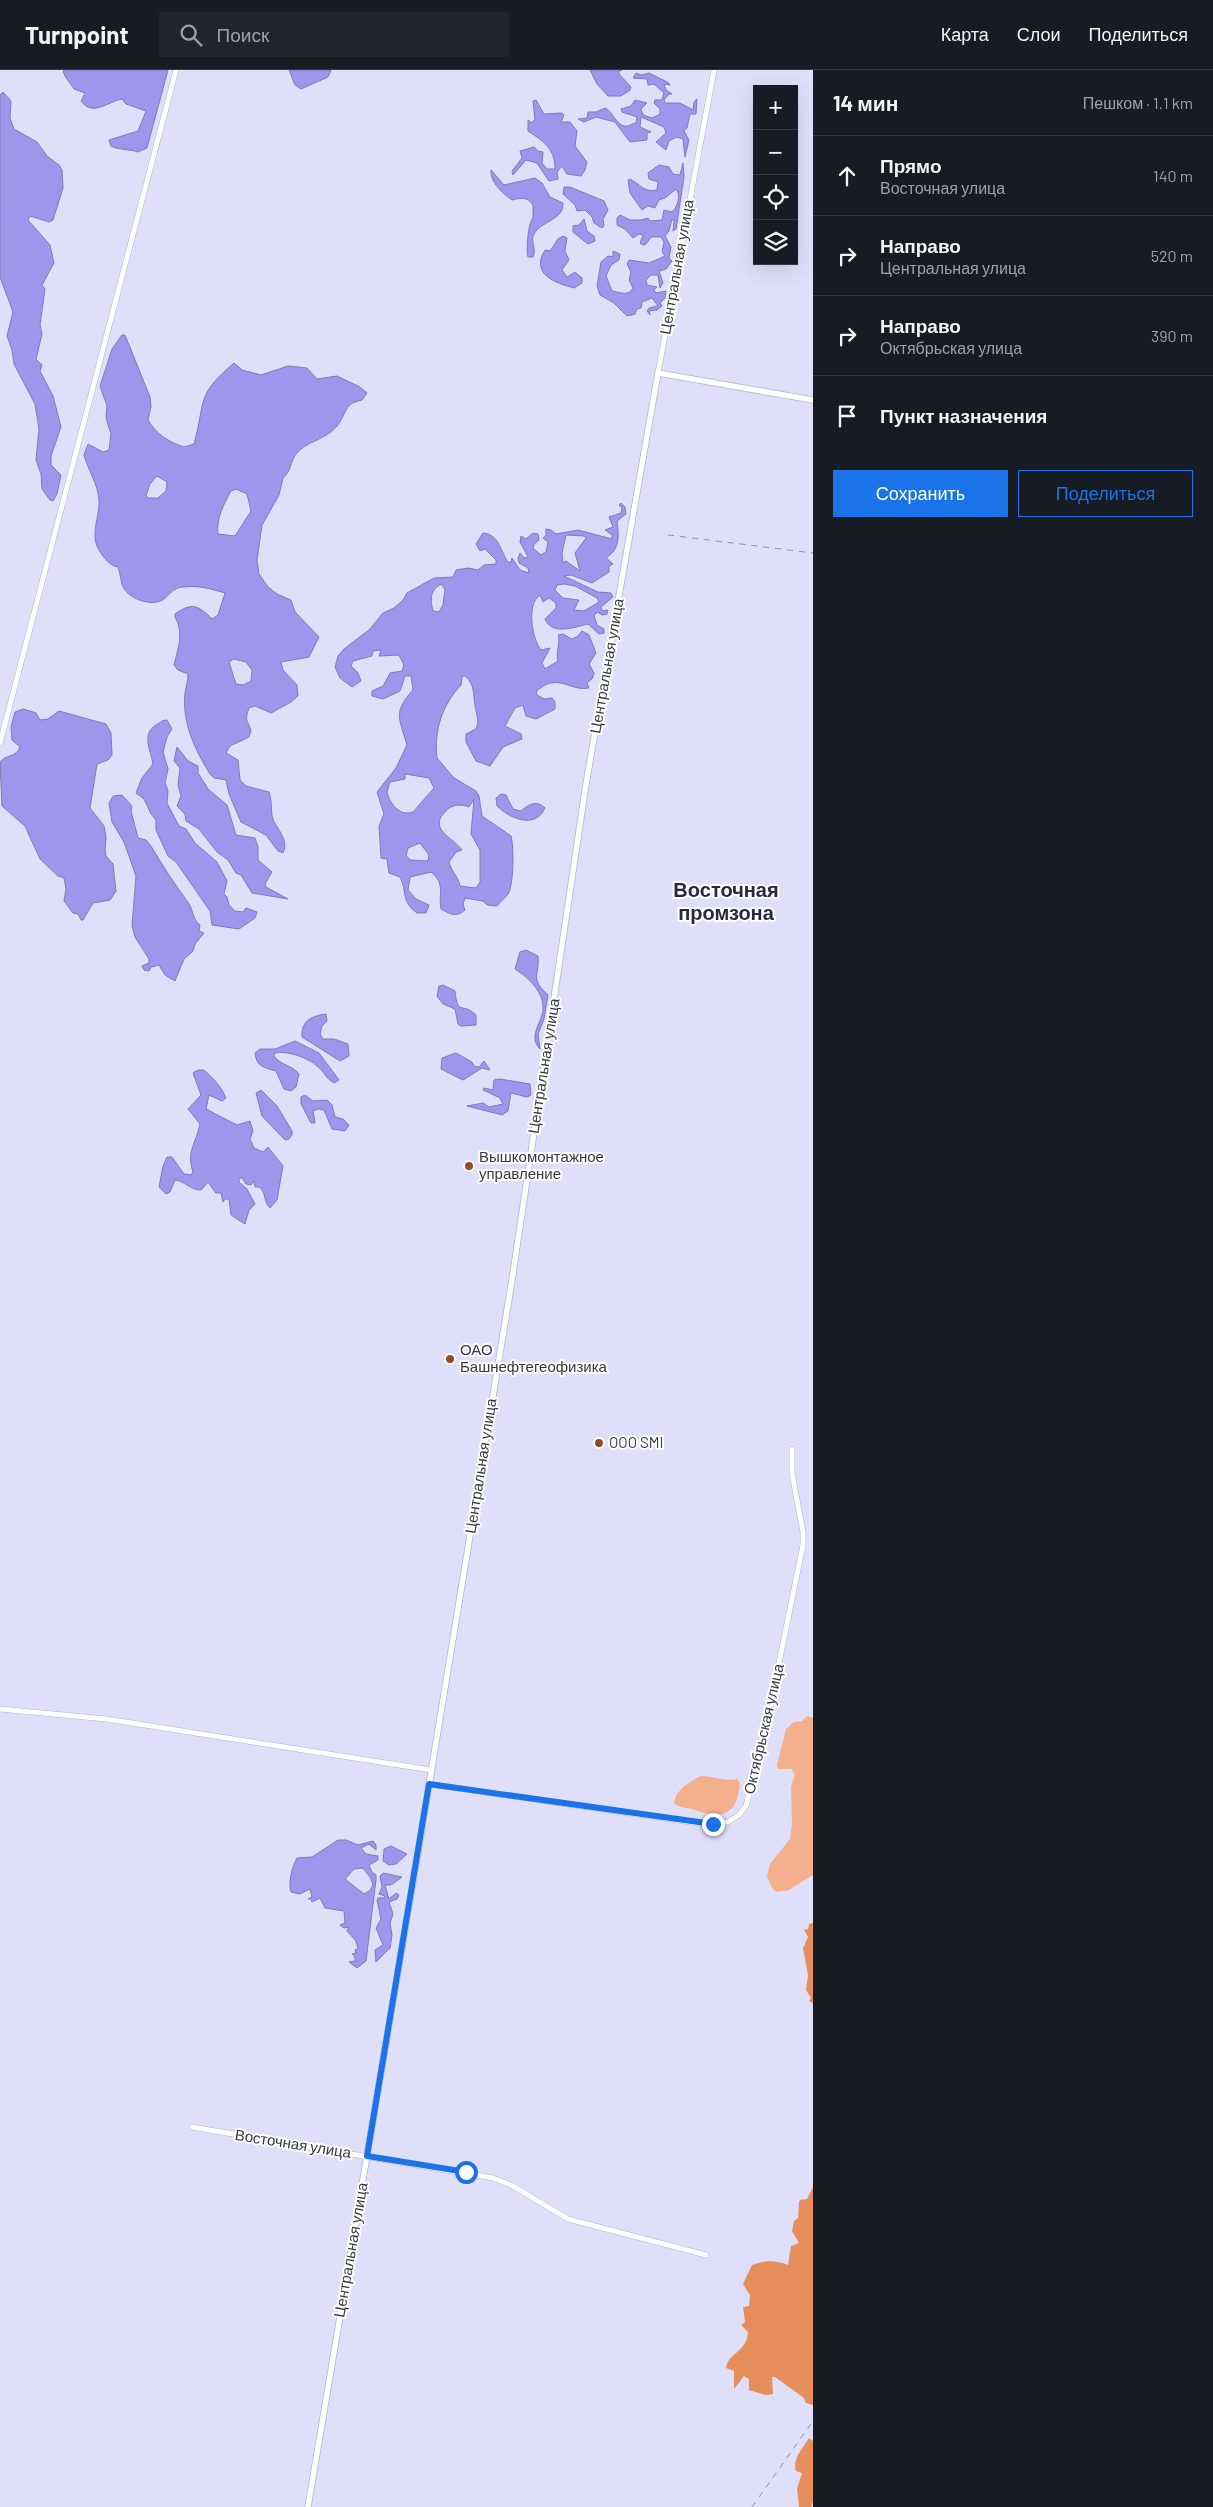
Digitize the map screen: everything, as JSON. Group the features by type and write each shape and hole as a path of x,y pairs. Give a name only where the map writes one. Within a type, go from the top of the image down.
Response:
{"street":[{"path":"0,743 176,70"},
{"name":"Центральная улица","path":"308,2507 510,1290 586,784 658,373 714,70"},
{"path":"658,373 813,400"},
{"name":"Октябрьская улица","path":"429,1784 705,1824 728,1822 739,1815 746,1806 763,1742 803,1545 803,1532 792,1473 792,1449"},
{"path":"0,1709 106,1719 431,1770"},
{"name":"Восточная улица","path":"192,2127 493,2178 513,2186 568,2218 706,2255"}],"shaded area":[{"path":"63,70 168,70 147,148 138,152 117,148 111,146 109,140 138,131 146,111 126,104 122,99 100,107 90,108 81,101 85,93 74,89"},
{"path":"289,70 331,70 328,77 301,89 295,85"},
{"path":"590,70 622,70 619,71 619,74 631,87 630,90 621,96 608,96 597,84"},
{"path":"636,73 641,75 649,73 669,83 670,85 664,84 666,90 672,94 669,94 664,100 665,103 680,103 693,110 694,102 697,99 696,114 690,114 687,128 684,131 689,140 685,157 683,139 677,137 669,141 666,150 656,142 666,133 664,127 641,117 640,127 651,132 647,133 647,140 630,142 615,122 596,117 584,122 578,119 587,118 588,112 596,112 605,108 618,122 628,126 636,123 637,117 622,112 621,109 631,106 635,100 647,103 641,109 643,115 652,118 660,114 660,109 654,103 655,100 662,100 664,93 654,84 648,85 647,79 633,78"},
{"path":"3,92 11,101 10,118 14,129 37,142 47,156 59,165 62,170 63,188 53,220 49,222 30,216 28,220 50,245 54,263 42,285 45,289 40,325 42,334 36,359 42,365 40,371 53,396 61,427 51,456 51,465 61,475 57,494 53,501 50,500 42,489 41,474 36,460 39,429 35,404 14,364 7,336 13,312 0,277 0,95"},
{"path":"536,100 544,114 562,113 564,115 561,122 570,122 577,131 575,146 587,162 581,176 567,174 562,166 557,172 558,179 549,181 537,163 526,160 513,175 512,171 522,158 520,151 534,147 538,151 543,152 542,163 547,169 555,169 550,150 528,131 528,120 532,123 535,119 533,101"},
{"path":"683,163 684,177 676,229 673,231 674,221 672,219 669,231 665,236 671,247 669,258 672,261 666,269 659,271 663,283 660,288 658,275 651,275 646,280 647,285 657,287 654,290 656,293 666,291 665,298 660,303 662,306 657,310 649,311 650,315 647,311 649,308 658,306 652,298 642,302 641,308 637,309 635,314 627,316 614,303 600,295 597,286 601,262 608,256 613,257 613,251 620,254 619,260 611,265 606,276 612,291 629,292 633,288 629,280 631,272 627,264 629,260 649,263 665,256 662,252 664,242 661,237 651,237 643,245 640,243 643,235 639,234 633,238 625,229 617,225 617,218 620,215 630,220 648,218 650,221 662,220 664,210 672,212 676,207 679,197 676,189 665,198 659,200 655,208 648,206 642,210 630,193 628,180 630,179 645,189 657,190 658,182 649,179 648,173 659,165 669,167 673,174 680,175"},
{"path":"491,170 504,185 535,178 542,183 550,197 563,203 560,213 534,234 533,257 528,257 527,249 533,218 533,205 526,199 512,200 495,183"},
{"path":"564,187 570,187 604,201 608,210 603,219 604,226 602,228 594,223 592,217 585,210 577,211 575,205 563,194"},
{"path":"584,219 587,231 594,236 595,241 588,244 573,232 573,226 579,225"},
{"path":"563,236 567,238 565,251 569,260 562,270 567,277 575,272 582,278 582,283 574,288 559,283 547,276 541,265 541,258 545,250 550,251 558,239"},
{"path":"122,335 125,335 150,397 151,406 148,420 163,437 184,447 194,444 207,392 234,363 242,370 261,375 288,366 307,368 317,379 337,376 360,387 367,393 362,400 346,409 337,426 332,431 305,446 296,454 288,473 283,478 279,495 262,525 257,560 259,574 268,587 277,594 291,600 295,612 319,637 309,657 281,662 283,670 297,685 298,696 271,713 255,706 249,708 247,719 251,731 249,737 230,746 226,753 238,760 240,780 246,786 269,792 273,820 285,842 283,853 278,851 266,835 241,822 229,794 226,780 214,778 204,765 191,736 186,715 185,693 188,674 178,670 174,665 180,635 175,614 186,608 195,607 212,619 218,615 225,593 205,588 183,587 172,591 160,601 143,601 128,594 122,585 118,567 106,560 98,549 95,528 99,500 95,483 84,455 88,444 103,452 109,450 111,434 106,418 107,406 100,386 112,349","holes":["157,476 167,482 166,491 158,498 148,498 146,495 150,484","236,489 247,494 251,511 235,536 218,534 219,517 231,491","234,659 246,662 252,670 251,681 243,685 236,684 229,662"]},
{"path":"621,503 625,507 626,514 617,521 618,542 614,551 606,558 613,564 609,566 609,572 592,583 571,575 564,576 598,592 611,593 613,597 601,607 602,611 608,610 607,614 602,615 598,612 594,615 597,625 604,629 604,633 599,634 588,624 558,629 548,624 545,619 556,608 556,603 549,598 543,602 540,595 533,606 532,622 535,638 541,650 550,648 542,663 545,669 558,661 558,635 563,634 572,639 582,631 589,635 596,653 589,664 594,673 592,679 587,683 589,688 584,689 555,682 536,691 537,695 544,699 552,698 555,702 555,709 536,719 526,716 523,705 515,708 505,726 521,734 522,739 503,747 490,766 476,761 466,742 466,734 476,729 478,720 473,689 465,676 462,676 461,685 444,710 438,728 437,758 454,778 476,791 479,796 482,816 511,836 513,865 508,894 497,906 465,898 463,904 465,910 456,915 450,914 441,909 440,885 436,876 431,872 410,877 408,890 416,899 429,905 426,913 417,913 406,900 400,877 389,873 387,859 381,858 379,826 384,814 377,792 396,768 407,745 399,716 402,704 413,690 411,676 405,676 400,691 383,699 372,696 372,691 383,686 390,673 402,671 404,665 399,655 379,656 381,650 373,651 372,656 353,661 351,666 358,673 361,681 352,687 340,678 335,667 338,656 370,629 383,613 394,608 403,600 407,593 434,578 453,577 456,570 468,568 478,570 484,565 496,564 496,560 485,549 480,551 476,544 483,533 489,534 496,540 508,562 511,562 512,558 520,570 529,573 528,568 519,563 520,553 524,558 528,557 520,542 521,536 526,539 533,533 538,534 539,540 534,544 533,548 541,555 546,552 548,542 543,538 546,535 546,529 556,534 578,530 612,539 612,535 605,530 613,527 609,517 621,513 622,508 619,505","holes":["566,535 584,536 586,538 575,553 580,571 566,561 563,563 562,553","441,584 445,589 443,605 439,612 433,611 432,607 431,599 435,589","557,585 575,586 597,598 599,602 584,611 574,610 579,600 563,598 555,590","405,774 429,778 434,788 413,812 408,813 404,813 396,808 390,801 387,792 390,782 405,779","474,799 471,834 480,850 480,882 476,888 460,886 449,862 456,852 462,850 443,832 439,822 449,808 457,805 469,807","420,843 429,855 428,861 411,860 406,856 408,848"]},
{"path":"23,709 36,713 40,720 48,719 59,711 106,724 111,733 112,755 108,760 97,764 90,808 104,826 106,837 105,851 106,856 113,864 116,891 110,900 93,903 83,920 81,920 78,914 73,913 64,901 66,889 64,878 58,876 40,859 25,826 2,806 0,762 16,753 20,747 12,740 11,727 15,712"},
{"path":"167,720 172,729 167,737 163,752 168,769 165,783 168,791 167,803 179,826 186,829 195,843 217,862 227,881 224,894 229,905 235,911 243,912 246,908 257,912 255,918 239,929 212,925 210,911 176,862 168,856 156,830 156,820 144,799 136,793 142,778 153,764 148,743 149,733 156,725"},
{"path":"177,747 188,761 198,766 198,773 208,789 227,805 236,835 255,838 258,847 258,860 272,872 265,884 266,887 288,899 252,893 241,875 236,873 228,860 217,852 199,829 186,821 185,814 177,806 181,796 178,785 180,768 174,761"},
{"path":"501,794 506,795 513,809 521,811 527,806 536,804 545,808 541,815 535,819 522,820 515,818 497,806 496,798"},
{"path":"122,795 132,806 131,811 138,838 146,840 151,846 189,904 195,920 200,925 199,931 204,933 195,944 193,951 184,959 175,981 165,975 159,965 151,967 149,971 144,970 142,966 149,963 149,959 135,937 132,926 136,876 124,842 112,822 109,803 113,796"},
{"path":"526,950 538,956 537,980 548,995 544,1019 538,1034 540,1049 536,1044 535,1034 542,1014 543,1003 538,991 530,981 515,969 520,952"},
{"path":"443,985 455,991 459,1006 476,1015 476,1025 461,1026 458,1024 455,1009 443,1004 437,996 439,986"},
{"path":"326,1014 327,1021 322,1026 320,1034 323,1039 334,1039 348,1044 349,1056 340,1061 302,1037 303,1027 308,1020"},
{"path":"295,1041 319,1053 339,1080 334,1083 313,1063 291,1054 280,1052 275,1053 274,1056 299,1074 296,1087 291,1091 284,1089 276,1071 261,1066 257,1061 255,1053 260,1049 275,1049"},
{"path":"456,1053 472,1062 474,1066 479,1067 484,1061 490,1070 482,1068 463,1080 441,1069 442,1058"},
{"path":"198,1070 204,1070 211,1076 226,1098 222,1101 209,1095 206,1109 237,1125 250,1121 253,1131 250,1139 254,1148 263,1152 268,1147 283,1166 277,1200 270,1208 262,1190 260,1187 255,1187 254,1181 251,1185 246,1184 242,1178 239,1178 239,1182 247,1189 255,1204 249,1210 245,1224 231,1215 229,1199 225,1199 223,1202 221,1193 216,1193 208,1182 201,1190 194,1189 175,1180 170,1192 166,1194 159,1187 163,1166 167,1157 172,1157 184,1174 191,1175 193,1172 191,1153 200,1124 188,1109 201,1095 193,1073"},
{"path":"500,1079 530,1084 531,1095 527,1097 511,1093 508,1111 502,1115 467,1106 483,1103 489,1107 503,1104 500,1098 483,1090 484,1088 493,1090 494,1080"},
{"path":"261,1090 277,1106 292,1131 289,1139 285,1140 262,1116 256,1093"},
{"path":"305,1095 313,1101 327,1100 332,1105 335,1117 343,1119 349,1125 345,1131 332,1129 324,1110 318,1109 313,1111 315,1123 311,1123 301,1104 301,1097"},
{"path":"807,1716 813,1718 813,1875 789,1890 776,1892 772,1888 767,1876 770,1864 790,1839 792,1825 791,1787 795,1774 791,1769 778,1769 777,1765 786,1729 794,1722 802,1721"},
{"path":"701,1776 728,1780 737,1779 740,1783 736,1802 732,1808 721,1814 713,1814 676,1805 674,1802 675,1798 681,1790 688,1783"},
{"path":"338,1840 346,1840 358,1845 373,1841 376,1845 376,1850 369,1844 361,1848 366,1854 378,1856 378,1860 369,1865 372,1872 376,1875 376,1880 366,1961 357,1968 349,1962 355,1961 355,1957 352,1954 356,1953 355,1950 358,1949 356,1941 347,1931 349,1927 344,1928 340,1925 345,1923 344,1911 325,1908 320,1898 312,1902 311,1899 308,1899 312,1897 310,1889 300,1894 291,1892 291,1875 297,1858 312,1857","holes":["363,1868 373,1885 364,1894 345,1879 354,1869"]},
{"path":"391,1846 407,1854 396,1864 389,1865 383,1861 384,1849"},
{"path":"383,1873 402,1877 391,1885 385,1885 389,1899 396,1893 399,1895 397,1899 389,1902 393,1914 390,1923 392,1935 390,1948 376,1962 375,1950 383,1945 376,1928 381,1919 377,1900 385,1896 379,1894 382,1887 380,1876"},
{"path":"813,1923 813,2003 809,2001 811,1998 806,1990 808,1975 803,1948 808,1937 804,1930 808,1929 809,1924"},
{"path":"813,2187 813,2405 806,2403 804,2398 775,2377 772,2377 773,2394 766,2395 749,2390 749,2379 744,2376 734,2389 734,2371 726,2368 727,2363 747,2339 748,2332 741,2325 745,2322 743,2307 749,2306 750,2295 743,2284 752,2265 770,2261 788,2265 791,2246 799,2243 792,2231 794,2221 798,2218 799,2202 800,2200 807,2199"},
{"path":"809,2438 813,2441 813,2502 811,2507 799,2507 797,2489 802,2473 796,2471 795,2467 799,2454"}],"railway":[{"path":"668,535 813,553"},
{"path":"752,2507 813,2421"}],"place":[{"name":"Вышкомонтажное управление","path":"469,1166"},
{"name":"ОАО Башнефтегеофизика","path":"450,1359"},
{"name":"OOO SMI","path":"599,1443"}],"district":[{"name":"Восточная промзона","path":"726,902"}],"route":[{"path":"466,2172 367,2156 429,1784 713,1824"}]}
